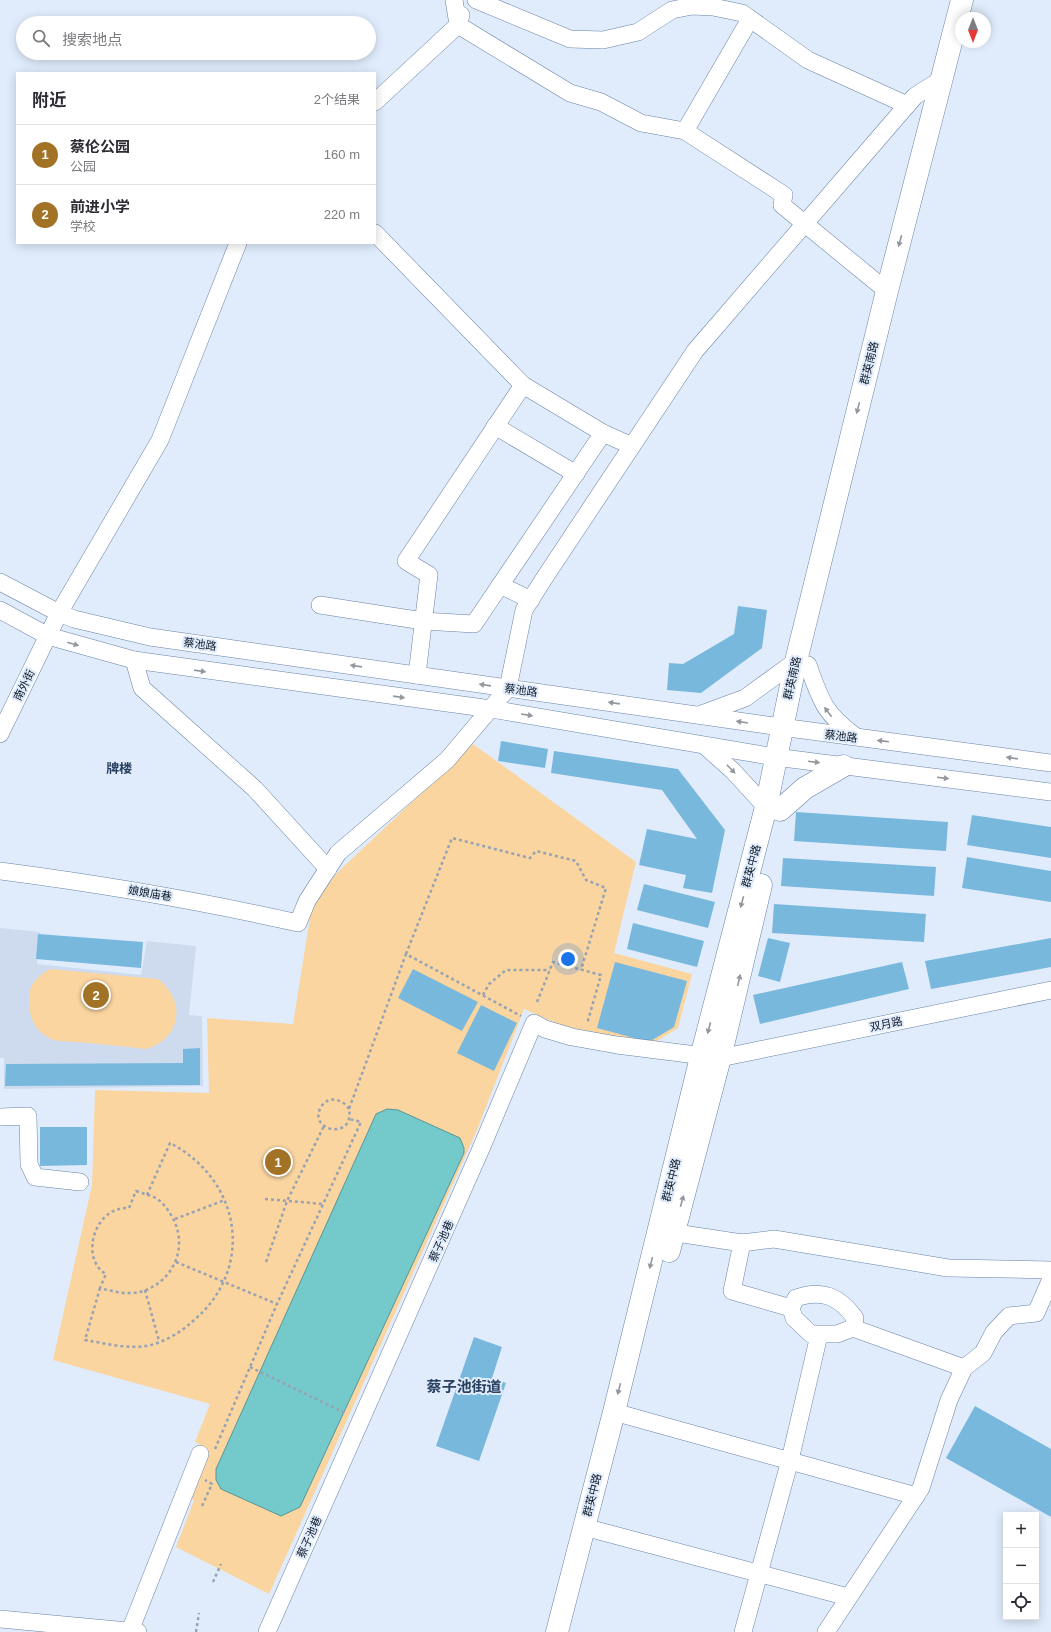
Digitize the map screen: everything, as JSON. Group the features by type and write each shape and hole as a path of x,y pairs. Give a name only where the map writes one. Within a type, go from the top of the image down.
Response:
{"main road":[{"name":"群英南路","path":"788,728 887,291 962,0"},
{"path":"971,12 974,0"},
{"name":"群英南路","path":"802,663 962,48"},
{"name":"群英中路","path":"572,1632 591,1529 773,809 788,728"},
{"path":"773,809 842,766"},
{"name":"群英中路","path":"557,1632 591,1529"}],"street":[{"path":"454,0 458,25 570,93 601,102 641,123 685,131 784,195 782,206 806,223 887,291"},
{"path":"376,101 458,25 465,0"},
{"path":"476,0 570,39 603,40 638,32 672,10 692,6 713,7 742,13 808,60 907,105"},
{"path":"685,131 750,19"},
{"path":"134,660 142,688 254,789 328,869 338,853 447,760 508,688 524,610 695,351 915,96 942,79"},
{"path":"376,234 523,385 603,433 632,446"},
{"name":"南外街","path":"0,734 59,613 160,440 238,244"},
{"path":"417,675 430,575 406,561 523,385"},
{"path":"495,426 576,474"},
{"path":"320,605 423,621 474,624 603,433"},
{"name":"蔡池路","path":"0,582 59,613 102,626 150,637 857,738 1051,763"},
{"path":"500,585 531,600"},
{"path":"0,610 48,636 134,660 491,709 782,758 1051,792"},
{"path":"698,715 744,698 802,663 824,705 836,722 857,738"},
{"path":"701,744 729,767 773,809"},
{"name":"娘娘庙巷","path":"0,871 148,893 226,907 298,923 307,901 328,869"},
{"name":"双月路","path":"711,1057 1051,990"},
{"path":"534,1023 546,1029 572,1037 711,1057"},
{"name":"蔡子池巷","path":"267,1632 467,1181 534,1023"},
{"path":"0,1117 28,1116 29,1164 35,1177 80,1182"},
{"path":"666,1232 742,1243 774,1239 948,1268 1051,1270"},
{"path":"742,1243 732,1291 791,1308"},
{"path":"826,1632 921,1488 949,1400 964,1368 983,1353 994,1332 1009,1316 1036,1313 1051,1279"},
{"path":"853,1328 855,1318 846,1306 830,1296 810,1293 796,1298 791,1308 794,1318 811,1334 837,1334 853,1328 964,1368"},
{"path":"743,1632 790,1460 819,1335"},
{"path":"620,1415 790,1460 916,1496"},
{"path":"0,1628 134,1632 207,1452"},
{"path":"591,1529 848,1597"},
{"path":"0,1619 44,1629"}],"path":[{"path":"349,1109 346,1104 332,1099 323,1104 320,1108 319,1118 324,1126 334,1130 339,1129 347,1123 349,1119 349,1109 406,954 452,838 530,858 536,852 576,861 586,880 606,888 581,970"},
{"path":"406,954 534,1023"},
{"path":"537,1002 553,962 601,976 586,1024"},
{"path":"483,996 489,984 506,970 550,970"},
{"path":"207,1452 250,1366 360,1122 349,1119"},
{"path":"266,1262 287,1201 324,1126"},
{"path":"100,1288 127,1293 145,1290 160,1282 176,1262 179,1253 180,1236 175,1219 165,1206 152,1196 147,1195 136,1192 129,1208 122,1208 109,1213 97,1224 93,1236 94,1260 102,1272 106,1274 100,1288 85,1340 119,1346 146,1346 181,1332 207,1310 224,1282 234,1242 228,1204 209,1172 185,1151 170,1143 147,1195"},
{"path":"265,1199 323,1204"},
{"path":"175,1219 225,1200"},
{"path":"176,1262 277,1304"},
{"path":"145,1290 159,1341"},
{"path":"250,1366 348,1415"},
{"path":"202,1478 212,1484 202,1506"},
{"path":"213,1582 221,1564"},
{"path":"196,1632 199,1613"}],"shaded area":[{"path":"473,744 636,862 614,953 692,974 678,1028 649,1046 560,1025 524,1009 477,1130 269,1594 176,1547 194,1500 188,1497 208,1449 195,1442 210,1404 53,1360 92,1185 95,1090 209,1093 207,1018 293,1024 312,905 337,873"},
{"path":"0,928 40,932 37,964 141,975 147,941 196,946 189,1015 202,1016 203,1086 4,1089 4,1058 0,1058"},
{"path":"50,969 158,979 167,988 173,998 176,1008 176,1018 173,1028 167,1037 158,1044 146,1049 51,1039 41,1033 34,1024 29,1008 29,996 34,982 37,978"},
{"path":"387,1109 398,1110 460,1138 464,1148 464,1153 300,1507 281,1516 221,1489 216,1480 216,1469 376,1114"}],"building":[{"path":"738,606 767,610 762,648 701,693 667,690 669,663 683,664 734,634"},
{"path":"501,741 548,749 545,768 498,761"},
{"path":"554,751 678,769 725,830 712,893 683,888 686,875 639,865 647,829 697,839 662,790 551,773"},
{"path":"796,812 948,822 946,851 794,841"},
{"path":"972,815 1051,827 1051,858 967,845"},
{"path":"967,857 1051,871 1051,902 962,888"},
{"path":"783,858 936,867 934,896 781,886"},
{"path":"644,884 715,902 708,928 637,910"},
{"path":"774,904 926,914 924,942 772,933"},
{"path":"633,923 704,941 697,967 627,949"},
{"path":"38,934 143,942 141,968 36,959"},
{"path":"768,938 790,943 780,982 758,976"},
{"path":"1051,938 1051,967 931,989 925,961"},
{"path":"615,962 687,981 674,1027 649,1042 597,1028"},
{"path":"902,962 909,989 760,1024 753,995"},
{"path":"413,969 478,1002 462,1031 398,998"},
{"path":"481,1005 517,1023 494,1071 457,1053"},
{"path":"200,1048 200,1085 5,1086 6,1064 183,1063 183,1049"},
{"path":"40,1127 87,1127 87,1165 40,1166"},
{"path":"474,1337 502,1347 492,1378 506,1383 479,1461 436,1446"},
{"path":"975,1406 1051,1449 1051,1517 946,1458"}],"place":[{"name":"前进小学","path":"96,995"},
{"name":"蔡伦公园","path":"278,1162"}],"district":[{"name":"牌楼","path":"119,768"},
{"name":"蔡子池街道","path":"464,1387"}]}
